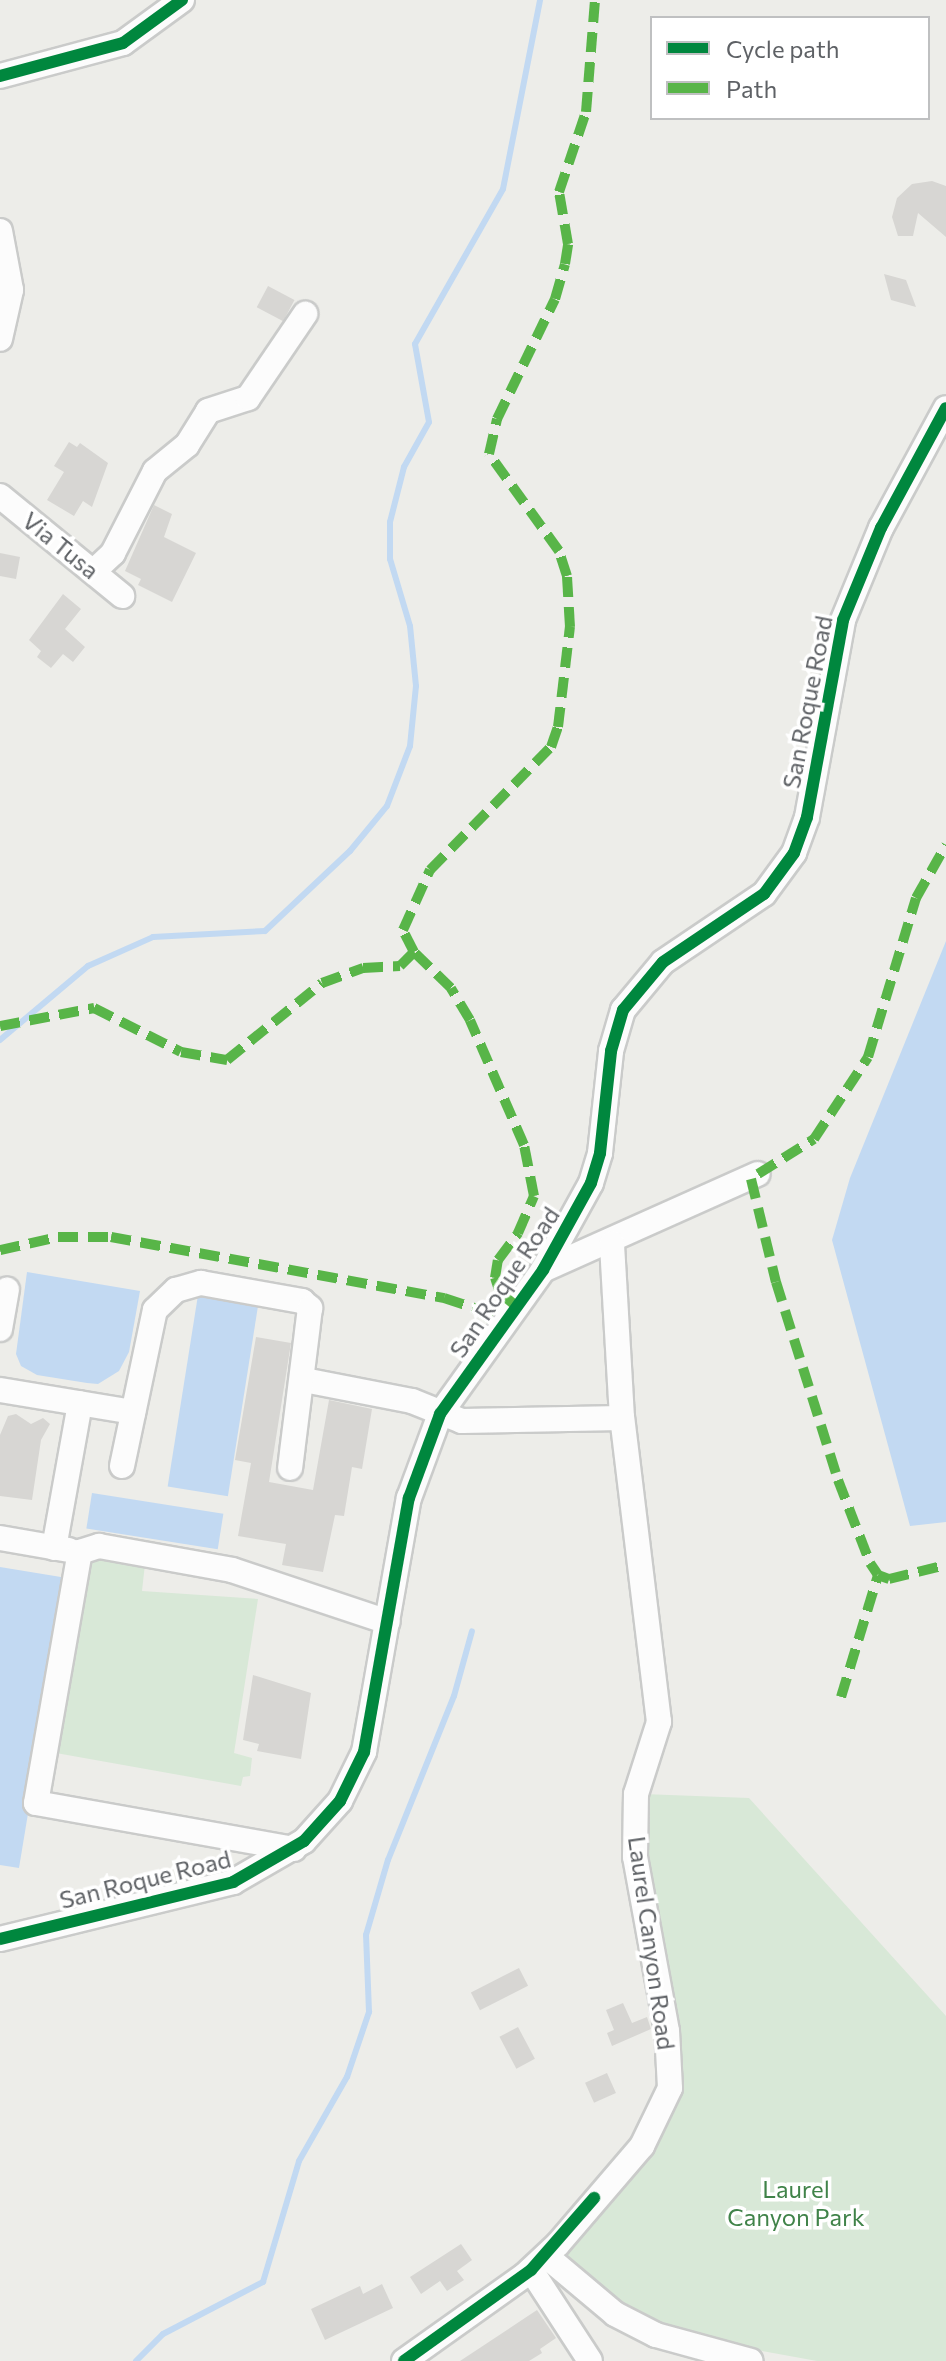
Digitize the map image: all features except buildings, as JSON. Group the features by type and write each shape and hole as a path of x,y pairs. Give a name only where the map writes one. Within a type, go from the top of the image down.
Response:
{"street":[{"path":"0,76 123,43 182,0"},
{"path":"0,231 11,290 0,339"},
{"path":"94,571 113,553 155,471 187,445 208,411 248,398 305,314"},
{"name":"San Roque Road","path":"0,1939 193,1895 258,1872 294,1849 340,1801 360,1762 409,1498 440,1414 543,1270 591,1183 600,1153 611,1051 623,1010 663,962 764,894 794,853 807,817 843,620 881,528 946,408"},
{"name":"Via Tusa","path":"0,496 122,596"},
{"path":"543,1270 612,1243 758,1174"},
{"name":"Laurel Canyon Road","path":"404,2361 538,2263 642,2146 670,2088 667,2031 635,1857 636,1794 659,1722 622,1418 612,1243"},
{"path":"122,1466 155,1310 187,1285 201,1283 307,1303 304,1380 290,1468"},
{"path":"0,1329 7,1290"},
{"path":"304,1380 412,1401 462,1421 622,1418"},
{"path":"0,1390 133,1412"},
{"path":"54,1548 80,1403"},
{"path":"0,1538 80,1552 99,1546 232,1570 388,1622"},
{"path":"80,1552 36,1803 294,1849"},
{"path":"538,2263 590,2361"},
{"path":"538,2263 615,2314 656,2335 751,2361"}],"green space":[{"path":"103,1556 145,1564 142,1591 258,1599 234,1753 252,1758 250,1776 243,1777 241,1786 56,1753 88,1563"},
{"name":"Laurel Canyon Park","path":"643,1794 749,1798 946,2016 946,2361 817,2361 691,2338 636,2318 566,2260 563,2251 641,2164 670,2114 646,1891"}],"water":[{"path":"946,941 946,1522 910,1526 832,1240 850,1178"},
{"path":"27,1272 140,1291 129,1352 119,1371 98,1384 37,1375 21,1366 16,1354"},
{"path":"198,1295 258,1305 228,1496 168,1487"},
{"path":"92,1493 223,1514 218,1549 86,1529"},
{"path":"0,1567 67,1578 19,1868 0,1865"}],"waterway":[{"path":"0,1040 88,966 153,937 265,931 350,851 387,806 410,746 416,686 410,626 390,559 390,522 404,467 429,422 415,344 503,189 540,0"},
{"path":"136,2361 163,2334 263,2282 299,2161 347,2077 369,2012 366,1935 388,1860 454,1696 472,1631"}],"marked path":[{"path":"515,1305 500,1293 495,1278 498,1260 518,1233 534,1196 524,1145 470,1020 451,988 414,952 403,930 430,870 551,747 558,727 570,627 567,576 559,551 489,454 497,419 555,299 565,264 568,244 559,192 586,112 595,0"},
{"path":"758,1174 814,1139 868,1057 916,898 946,845"},
{"path":"0,1026 94,1008 181,1052 227,1060 322,983 363,968 400,966 414,952"},
{"path":"751,1179 776,1282 838,1480 870,1563 878,1575 889,1579 946,1565"},
{"path":"0,1250 58,1237 111,1237 444,1298 474,1308 501,1326"},
{"path":"841,1697 878,1575"}],"cycle path":[{"path":"0,76 123,43 182,0"},
{"path":"0,1939 233,1882 304,1841 340,1801 364,1752 409,1498 440,1414 543,1270 591,1183 600,1153 611,1051 623,1010 663,962 764,894 794,853 807,817 843,620 881,528 946,408"},
{"path":"404,2361 531,2270 594,2198"}]}
